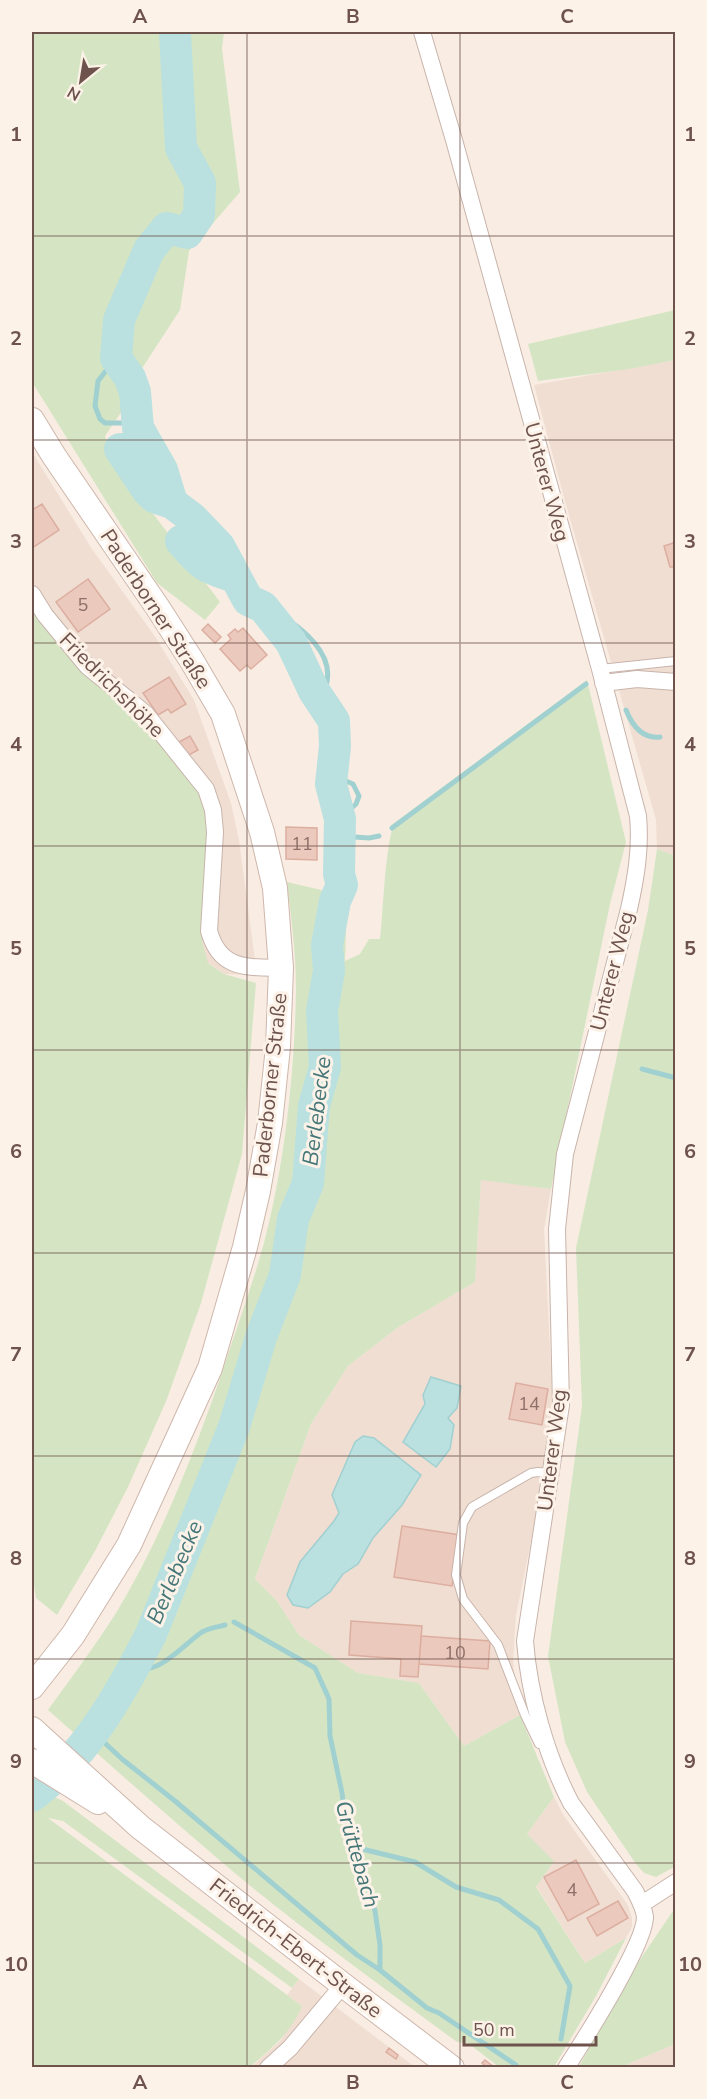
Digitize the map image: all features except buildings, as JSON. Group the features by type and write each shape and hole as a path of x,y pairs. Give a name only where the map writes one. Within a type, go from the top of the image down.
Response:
{"main road":[{"name":"Paderborner Straße","path":"32,420 192,660 223,714 262,832 275,888 281,968 278,1047 270,1123 258,1191 245,1247 210,1368 129,1545 73,1635 32,1688"},
{"name":"Friedrich-Ebert-Straße","path":"32,1729 40,1763 80,1781 452,2067"}],"street":[{"name":"Unterer Weg","path":"422,32 454,140 638,816 639,850 635,879 565,1154 556,1228 561,1405 525,1641 527,1665 547,1747 571,1803 642,1904"},
{"name":"Friedrichshöhe","path":"32,594 45,615 87,666 146,714 206,789 213,810 215,832 209,931 213,943 219,952 235,965 281,968"},
{"path":"601,676 675,682"},
{"path":"566,2067 630,1958 642,1933 645,1917 642,1904 675,1882"},
{"path":"268,2067 290,2048 343,1985"}],"lane":[{"path":"601,676 675,661"},
{"path":"547,1747 538,1743 498,1645 463,1599 456,1575 463,1523 472,1507 531,1473 551,1473"}],"shaded area":[{"path":"675,360 675,856 657,849 656,820 534,385"},
{"path":"32,452 92,549 154,635 194,700 231,803 239,840 257,975 224,974 207,962 202,941 223,822 32,606"},
{"path":"481,1179 551,1189 544,1229 554,1429 516,1615 513,1661 520,1715 464,1746 419,1683 358,1673 299,1635 277,1601 255,1579 311,1424 348,1366 397,1328 475,1282"},
{"path":"554,1797 564,1816 628,1905 632,1918 632,1927 626,1938 585,1963 536,1886 527,1834"},
{"path":"299,1979 415,2067 250,2068 280,2041 302,2006 287,1995"},
{"path":"675,2044 675,2067 621,2067"}],"green space":[{"path":"32,32 224,32 222,49 240,192 189,251 180,310 124,396 122,411 105,436 114,462 220,602 205,620 157,583 32,382"},
{"path":"675,310 675,360 629,369 538,381 528,344"},
{"path":"32,606 156,731 207,788 223,822 202,941 208,963 224,974 256,983 242,1154 201,1303 167,1399 128,1487 95,1551 57,1615 36,1598 32,1571"},
{"path":"587,680 626,842 610,904 551,1189 481,1180 475,1282 397,1328 348,1366 311,1424 255,1579 277,1601 299,1635 358,1673 419,1683 464,1746 520,1715 554,1797 527,1834 554,1861 536,1887 585,1963 626,1938 596,1996 554,2067 499,2067 468,2043 457,2042 279,1909 48,1710 116,1613 161,1529 208,1411 259,1261 278,1181 288,1116 294,1050 296,974 287,882 347,896 345,961 360,954 369,939 380,939 386,867 393,824"},
{"path":"657,849 676,856 676,1866 656,1877 644,1873 636,1864 587,1792 565,1742 548,1656 582,1406 576,1248 648,910"},
{"path":"32,1789 63,1801 299,1979 292,1988 63,1821 48,1818 302,2006 287,2032 250,2067 32,2067"},
{"path":"675,1908 675,2044 621,2067 578,2068 641,1958"}],"water":[{"path":"431,1377 461,1386 457,1408 448,1418 454,1425 450,1449 436,1467 403,1442 425,1404 423,1395"},
{"path":"363,1436 374,1438 421,1475 402,1505 373,1538 358,1564 343,1574 330,1592 308,1608 293,1605 287,1595 300,1562 339,1513 332,1495 355,1442"}],"waterway":[{"name":"Berlebecke","path":"32,1796 51,1780 85,1743 127,1679 151,1634 234,1427 261,1337 285,1275 293,1219 308,1183 314,1106 325,1067 322,1011 329,971 327,945 335,901 342,885 339,874 340,819 331,784 335,746 334,721 314,691 291,642 263,607 248,600 219,546 192,518 172,503 162,470 138,428 135,392 130,378 116,358 119,320 149,250 167,228 187,233 199,215 200,183 181,148 175,32"},
{"name":"Berlebecke","path":"116,358 98,381 95,406 100,419 105,423 127,423 138,428"},
{"path":"120,449 148,491 154,497 172,503"},
{"path":"181,541 204,565 235,577"},
{"path":"263,607 290,621 303,631 323,655 327,668 327,683 320,698"},
{"path":"392,828 586,684"},
{"path":"626,710 638,730 648,736 660,737"},
{"path":"332,775 353,784 359,796 356,804 340,819"},
{"path":"340,836 369,838 379,836"},
{"path":"642,1069 676,1078"},
{"name":"Grüttebach","path":"234,1622 315,1668 329,1699 330,1736 347,1831 354,1847 356,1863 364,1875 375,1911 380,1945 380,1970 427,2008 439,2013 516,2065"},
{"name":"Grüttebach","path":"134,1667 143,1669 161,1663 202,1632 225,1625"},
{"path":"93,1732 122,1759 357,1955 380,1970"},
{"path":"354,1847 415,1862 456,1887 499,1900 538,1929 570,1986 561,2039"}]}
